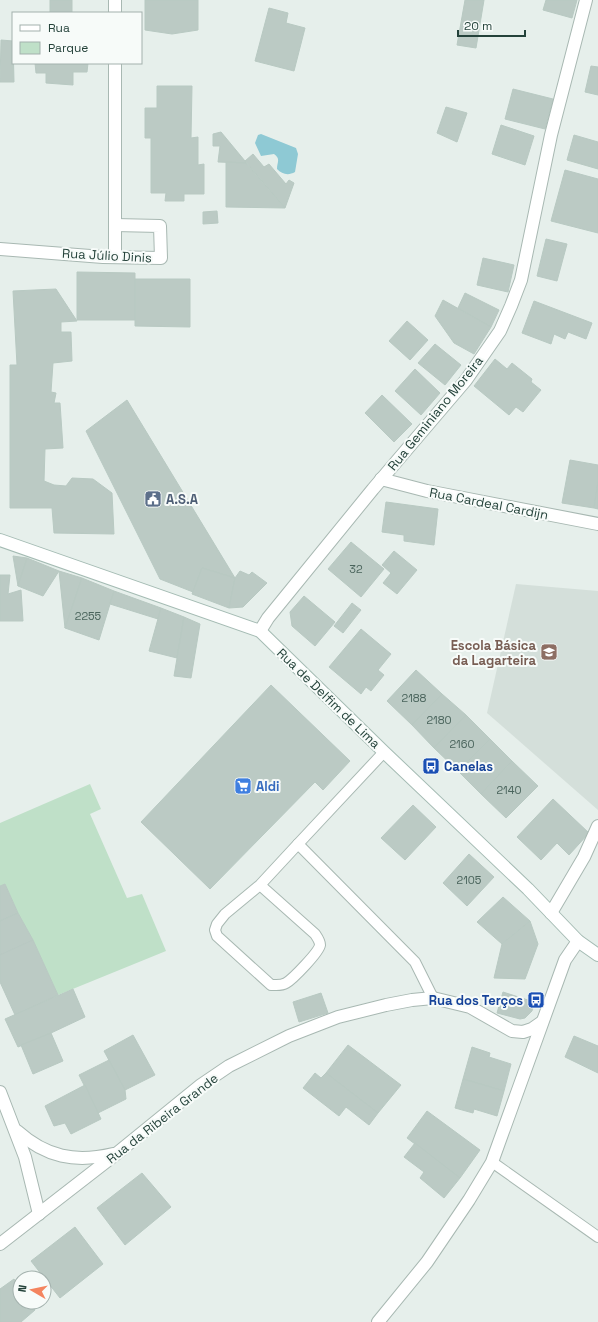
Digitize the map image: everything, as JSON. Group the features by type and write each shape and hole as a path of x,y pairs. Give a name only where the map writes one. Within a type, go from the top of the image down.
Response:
{"street":[{"path":"115,0 115,12"},
{"name":"Rua Geminiano Moreira","path":"260,631 268,618 381,479 466,380 500,331 521,280 551,135 586,0"},
{"path":"115,64 115,257"},
{"name":"Rua Júlio Dinis","path":"0,248 115,257 161,258 160,226 115,225"},
{"name":"Rua Cardeal Cardijn","path":"381,479 427,491 598,524"},
{"name":"Rua de Delfim de Lima","path":"0,540 260,631 528,889 578,941 598,956"},
{"path":"551,913 584,857 598,826"},
{"path":"378,1322 427,1262 469,1200 492,1162 565,960 578,941"},
{"name":"Rua da Ribeira Grande","path":"0,1244 116,1154 200,1085 229,1066 288,1036 338,1017 386,1005 433,998 470,1007 512,1031 523,1032 532,1029 542,1022"},
{"path":"0,1092 25,1157 39,1214"},
{"path":"15,1130 28,1142 58,1155 86,1159 116,1154"}],"lane":[{"path":"260,885 315,934 320,945 317,952 288,982 280,985 271,985 217,936 215,930 217,924 225,914 260,885 384,752"},
{"path":"298,844 415,962 433,998"},
{"path":"492,1162 598,1238"}],"shaded area":[{"name":"Escola Básica da Lagarteira","path":"516,584 598,591 598,810 487,713"}],"green space":[{"path":"90,784 101,809 90,814 127,898 142,894 166,951 58,995 5,884 0,886 0,823"}],"water":[{"path":"261,134 296,148 298,154 295,172 288,174 279,171 277,169 278,159 274,154 261,156 255,143 258,135"}],"building":[{"path":"50,0 72,0 72,12 50,12"},
{"path":"145,0 198,0 198,30 172,34 145,30"},
{"path":"465,0 484,0 476,48 457,45"},
{"path":"546,0 577,0 572,18 543,10"},
{"path":"269,8 288,13 286,23 305,28 294,71 255,61"},
{"path":"1,40 12,41 14,82 0,82"},
{"path":"35,64 88,64 87,72 73,72 73,85 46,83 46,73 36,73"},
{"path":"591,66 598,67 598,95 585,92"},
{"path":"157,86 192,86 191,138 198,137 198,165 204,164 204,194 184,194 184,201 165,201 166,193 151,193 151,138 145,138 145,108 157,108"},
{"path":"513,89 553,99 545,129 505,119"},
{"path":"446,107 467,113 457,142 437,133"},
{"path":"501,125 534,136 525,165 492,154"},
{"path":"221,132 246,163 218,162 220,146 213,146 213,134"},
{"path":"574,135 598,142 598,169 567,160"},
{"path":"253,154 264,167 269,164 286,184 289,180 294,183 285,208 245,161"},
{"path":"226,162 246,163 285,208 226,207"},
{"path":"565,170 598,179 598,233 551,221"},
{"path":"217,211 218,223 203,224 203,212"},
{"path":"546,239 567,244 557,281 537,276"},
{"path":"483,258 514,265 508,292 477,285"},
{"path":"77,272 135,273 135,320 77,320"},
{"path":"135,279 190,279 190,327 135,326"},
{"path":"56,289 77,321 61,322 61,332 71,332 72,361 53,363 51,392 56,393 54,403 60,403 63,448 45,449 44,481 54,485 66,486 72,478 93,479 112,493 114,534 54,533 52,508 10,508 10,365 17,365 13,291"},
{"path":"465,293 499,310 491,327 458,308"},
{"path":"443,300 491,327 474,354 454,343 435,316"},
{"path":"534,301 592,323 586,339 568,332 565,339 554,334 551,344 522,333"},
{"path":"407,321 428,340 410,360 389,341"},
{"path":"435,344 461,365 445,385 418,363"},
{"path":"495,359 507,369 512,363 532,379 531,382 541,390 523,412 516,407 509,415 474,386"},
{"path":"415,369 440,393 421,415 395,391"},
{"path":"382,395 412,424 394,442 365,413"},
{"name":"A.S.A","path":"127,400 235,578 202,568 193,592 160,579 86,431"},
{"path":"570,460 598,465 598,482 594,508 562,503"},
{"path":"598,482 598,509 594,508"},
{"path":"386,502 438,509 434,545 404,541 404,535 382,532"},
{"path":"351,542 384,569 361,597 328,569"},
{"path":"394,551 417,570 397,594 383,583 391,573 382,565"},
{"path":"13,556 27,558 18,586"},
{"path":"27,558 59,571 43,596 18,586"},
{"path":"202,568 235,578 229,608 192,594"},
{"path":"59,571 82,578 65,628"},
{"path":"240,571 249,575 252,572 267,583 243,607 229,608 235,578"},
{"path":"0,575 10,575 8,594 21,590 23,621 0,621"},
{"path":"82,578 114,591 99,640 65,628"},
{"path":"114,591 161,608 158,619 110,604"},
{"path":"304,596 335,622 315,646 292,626 290,612"},
{"path":"352,603 361,610 343,633 334,626"},
{"path":"161,608 184,617 177,658 149,651"},
{"path":"184,617 200,624 191,678 174,676"},
{"path":"361,629 391,654 378,670 384,675 371,691 366,687 361,694 329,667"},
{"path":"416,670 442,694 412,725 387,701"},
{"name":"Aldi","path":"271,685 350,761 323,790 315,782 210,889 141,822"},
{"path":"442,694 466,715 434,748 412,725"},
{"path":"466,715 490,739 458,771 434,748"},
{"path":"490,739 512,761 481,794 458,771"},
{"path":"512,761 538,786 506,818 481,794"},
{"path":"553,799 589,833 569,855 557,843 541,860 517,837"},
{"path":"413,805 436,827 405,860 381,838"},
{"path":"469,854 494,877 467,906 443,883"},
{"path":"5,884 18,913 0,921 0,886"},
{"path":"503,897 530,921 502,944 477,922"},
{"path":"18,913 33,940 0,955 0,921"},
{"path":"530,921 538,944 525,979 494,978 502,944"},
{"path":"33,940 58,995 15,1015 0,982 0,955"},
{"path":"73,989 85,1017 18,1047 5,1019"},
{"path":"503,992 534,1002 532,1011 525,1018 520,1019 497,1013"},
{"path":"321,993 328,1013 299,1022 293,1002"},
{"path":"51,1033 63,1061 33,1074 21,1045"},
{"path":"133,1035 155,1075 125,1090 104,1051"},
{"path":"574,1036 598,1046 598,1073 565,1057"},
{"path":"348,1045 401,1085 378,1113 326,1073"},
{"path":"472,1047 490,1053 489,1057 511,1064 504,1091 463,1079"},
{"path":"109,1060 125,1090 126,1099 98,1113 79,1075"},
{"path":"315,1073 321,1078 326,1073 378,1113 369,1125 346,1107 339,1116 303,1088"},
{"path":"463,1079 504,1091 497,1116 474,1109 473,1113 455,1108"},
{"path":"85,1085 101,1119 71,1134 65,1123 54,1126 45,1106"},
{"path":"427,1111 480,1150 460,1178 407,1138"},
{"path":"415,1143 460,1178 444,1198 420,1178 424,1172 404,1157"},
{"path":"142,1173 171,1207 125,1245 97,1208"},
{"path":"75,1227 103,1264 60,1298 52,1288 52,1270 38,1270 31,1261"},
{"path":"12,1280 12,1310 35,1310 21,1322 0,1322 0,1289"}],"place":[{"name":"A.S.A","path":"153,499"},
{"name":"Escola Básica da Lagarteira","path":"549,652"},
{"name":"Canelas","path":"431,766"},
{"name":"Aldi","path":"243,786"},
{"name":"Rua dos Terços","path":"536,1000"}]}
